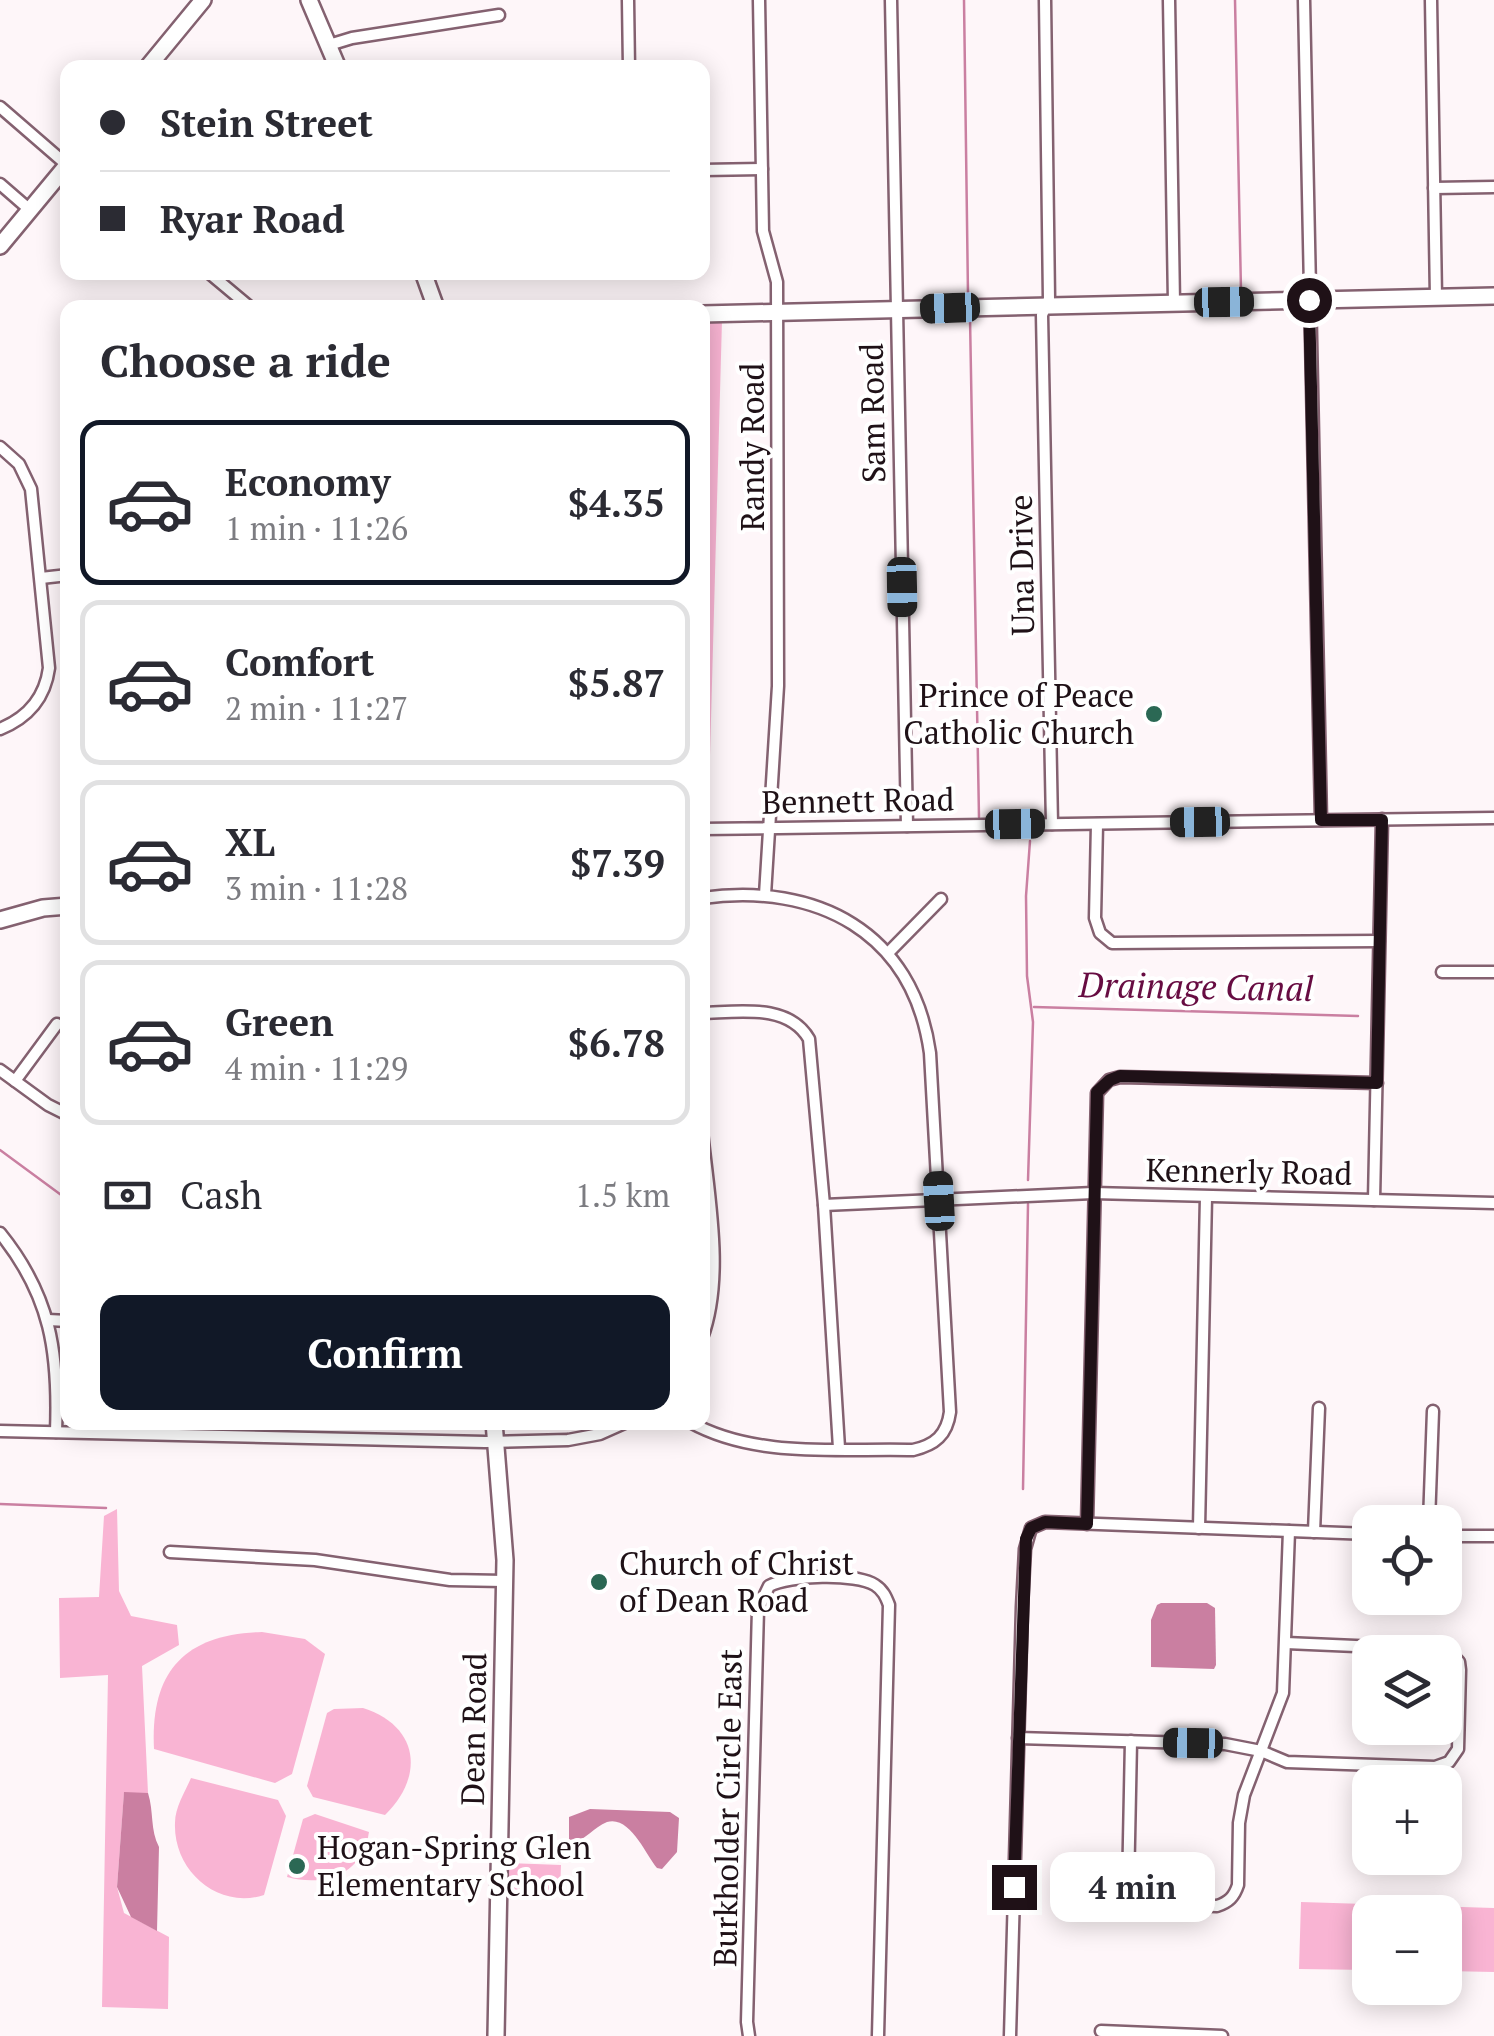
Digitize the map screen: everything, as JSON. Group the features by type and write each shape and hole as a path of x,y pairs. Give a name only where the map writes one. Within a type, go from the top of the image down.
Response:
{"street":[{"path":"154,60 203,0"},
{"path":"309,0 335,60"},
{"path":"628,0 629,60"},
{"name":"Randy Road","path":"759,0 764,231 777,282 778,312 778,686 765,895"},
{"name":"Sam Road","path":"891,0 907,826"},
{"name":"Una Drive","path":"1045,0 1050,299 1042,314 1052,824"},
{"path":"1169,0 1174,302"},
{"path":"1304,0 1321,820"},
{"path":"1431,0 1436,297"},
{"path":"329,45 352,38 498,16"},
{"path":"0,108 60,157"},
{"path":"710,170 762,169"},
{"path":"0,246 60,174"},
{"path":"0,184 30,210"},
{"path":"1434,188 1494,187"},
{"path":"218,280 241,300"},
{"path":"710,314 1494,296"},
{"path":"0,447 19,464 29,482 49,668 47,681 28,712 0,730"},
{"path":"40,578 60,576"},
{"name":"Bennett Road","path":"710,829 1494,818"},
{"path":"1374,1200 1382,820"},
{"path":"1097,824 1095,918 1100,933 1112,943 1379,942"},
{"path":"710,898 765,895 796,899 838,914 888,953 916,998 926,1029 950,1412 936,1442 913,1450 743,1443 710,1430"},
{"path":"888,953 942,900"},
{"path":"0,920 60,907"},
{"path":"1442,972 1494,972"},
{"path":"710,1014 784,1015 800,1025 812,1050 839,1448"},
{"path":"14,1081 56,1024"},
{"path":"0,1070 60,1111"},
{"path":"1087,1524 1095,1101 1102,1086 1120,1076 1377,1083"},
{"name":"Kennerly Road","path":"824,1205 1093,1193 1494,1203"},
{"path":"1200,1528 1206,1196"},
{"path":"710,1226 714,1274 710,1309"},
{"path":"0,1233 29,1274 48,1320 57,1364 56,1432"},
{"path":"48,1320 60,1321"},
{"path":"1314,1532 1319,1408"},
{"path":"1430,1505 1433,1411"},
{"path":"0,1430 496,1440 568,1440 609,1430"},
{"name":"Dean Road","path":"495,1430 504,1581 496,2036"},
{"path":"1010,2036 1024,1549 1029,1532 1045,1522 1352,1533"},
{"path":"1131,1741 1126,1881 1132,1895 1146,1904 1217,1906 1231,1899 1238,1885 1241,1809 1283,1693 1288,1532"},
{"path":"1462,1536 1494,1536"},
{"path":"170,1552 315,1560 450,1580 504,1581"},
{"name":"Burkholder Circle East","path":"750,2036 747,2022 758,1610 764,1593 777,1582 796,1578 870,1583 884,1593 889,1606 878,2036"},
{"path":"1018,1738 1224,1744 1298,1763 1435,1767 1449,1762 1458,1750 1460,1670 1454,1655 1440,1648 1286,1643"},
{"path":"1102,2031 1222,2036"}],"shaded area":[{"path":"722,320 710,756 710,321"},
{"path":"117,1509 119,1591 131,1616 177,1625 179,1645 142,1666 148,1793 124,1793 117,1887 124,1913 169,1937 168,2009 102,2007 108,1675 60,1678 59,1598 99,1597 104,1516"},
{"path":"1161,1603 1207,1603 1215,1608 1214,1669 1151,1667 1151,1620"},
{"path":"262,1632 305,1639 325,1654 292,1774 275,1783 154,1749 158,1699 177,1662 212,1640"},
{"path":"363,1708 396,1727 410,1754 406,1784 385,1815 313,1797 307,1786 327,1713"},
{"path":"191,1778 278,1800 286,1816 264,1895 230,1897 215,1891 201,1882 181,1856 175,1823 178,1805"},
{"path":"124,1792 148,1793 150,1800 159,1847 157,1931 131,1917 117,1887"},
{"path":"590,1809 670,1812 679,1818 677,1852 662,1869 657,1868 630,1830 615,1821 602,1824 572,1843 569,1817"},
{"path":"315,1814 369,1832 365,1847 359,1859 340,1874 315,1880 287,1877 303,1819"},
{"path":"507,1863 561,1865 560,1892 506,1889"},
{"path":"1301,1902 1352,1904 1352,1970 1299,1969"},
{"path":"1462,1907 1494,1908 1494,1972 1462,1971"}],"waterway":[{"name":"Drainage Canal","path":"964,0 968,295"},
{"path":"1235,0 1241,291"},
{"path":"970,318 979,817"},
{"name":"Drainage Canal","path":"1028,1180 1033,1022 1027,976 1030,841"},
{"name":"Drainage Canal","path":"1034,1007 1358,1016"},
{"name":"Drainage Canal","path":"0,1150 60,1194"},
{"name":"Drainage Canal","path":"1023,1489 1028,1204"},
{"name":"Drainage Canal","path":"0,1504 106,1508"}],"place":[{"name":"Prince of Peace Catholic Church","path":"1154,714"},
{"name":"Church of Christ of Dean Road","path":"599,1582"},
{"name":"Hogan-Spring Glen Elementary School","path":"297,1866"}],"route":[{"path":"1014,1887 1026,1539 1031,1528 1045,1522 1087,1524 1097,1092 1120,1076 1377,1083 1382,820 1321,820 1309,300"}]}
